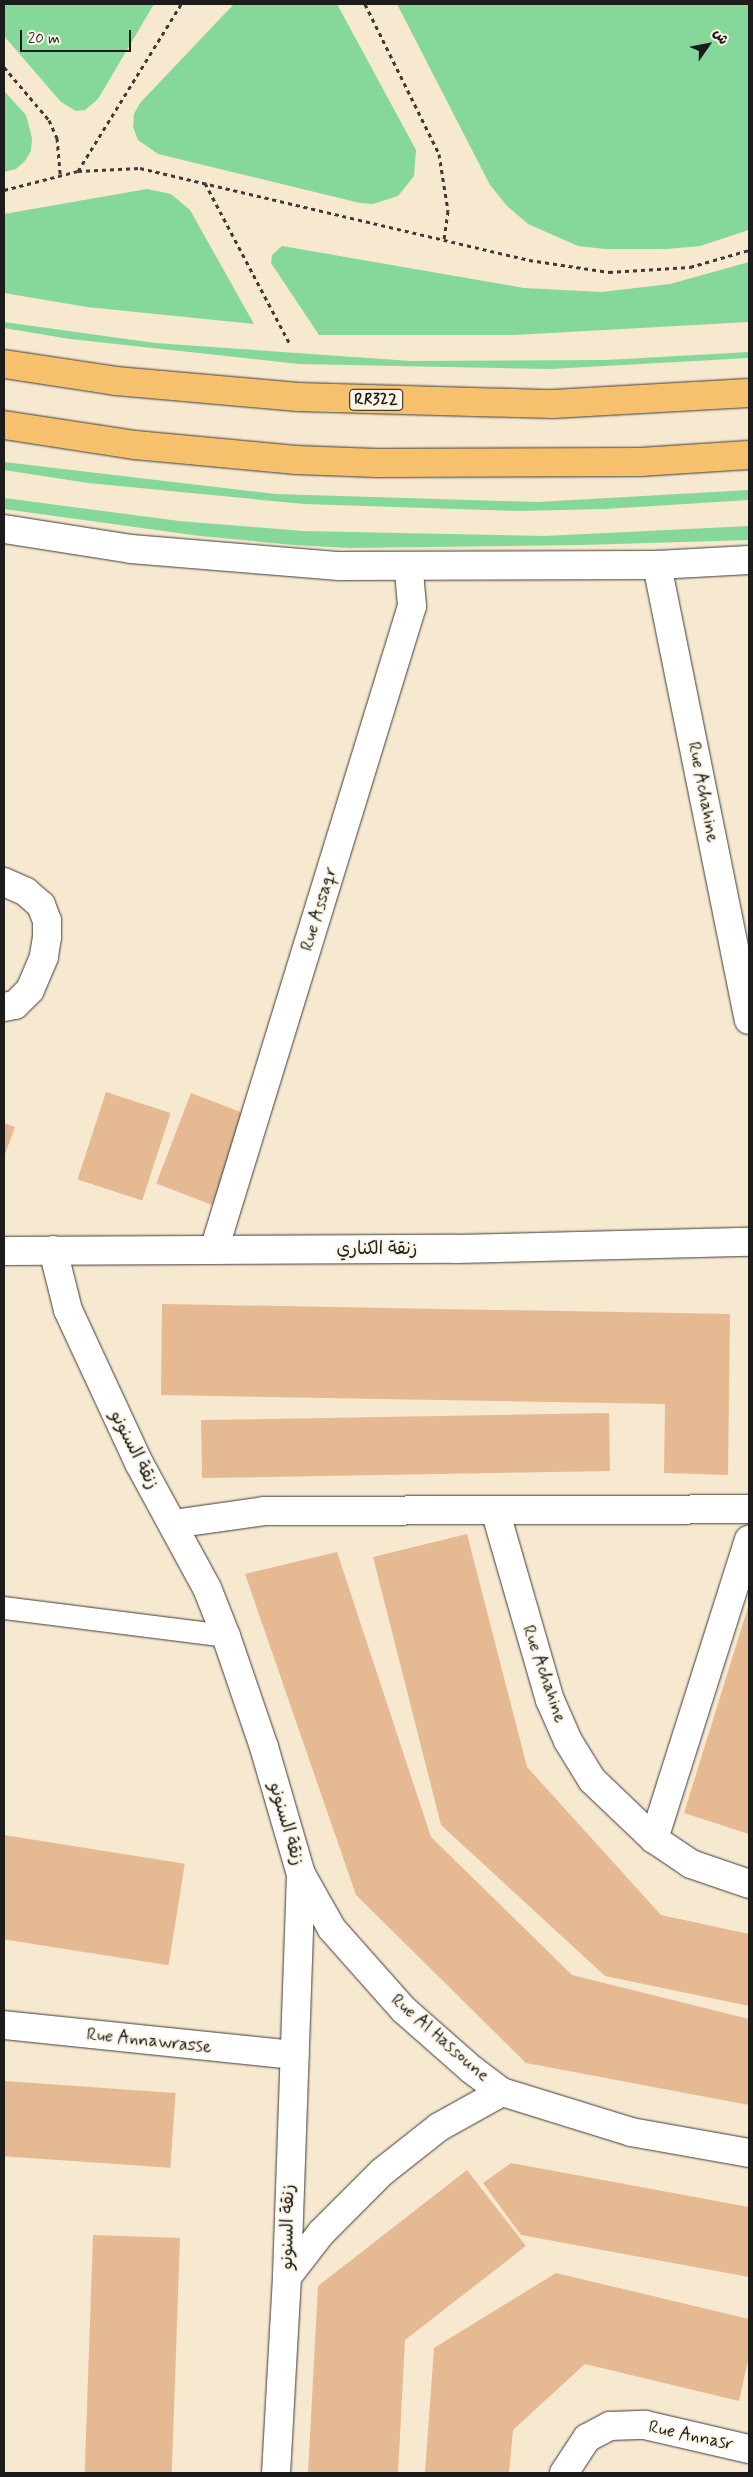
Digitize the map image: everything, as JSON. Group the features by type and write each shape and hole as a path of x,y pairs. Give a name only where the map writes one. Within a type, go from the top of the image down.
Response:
{"main road":[{"name":"RR322","path":"4,364 126,382 308,398 553,404 749,393"},
{"path":"4,425 144,446 296,460 377,463 631,462 749,455"}],"street":[{"path":"4,529 200,556 409,568 657,565 749,560"},
{"name":"Rue Achahine","path":"657,565 749,1020"},
{"name":"Rue Assaqr","path":"214,1250 412,606 409,568"},
{"path":"4,882 26,892 41,906 47,921 47,937 44,957 30,990 15,1005 4,1007"},
{"name":"زنقة الكناري","path":"4,1251 456,1249 749,1242"},
{"name":"زنقة السنونو","path":"53,1250 68,1310 139,1463 174,1524 207,1588 226,1636 264,1747 301,1874 287,2277 276,2473"},
{"path":"174,1524 264,1511 749,1509"},
{"name":"Rue Achahine","path":"495,1510 550,1700 568,1741 592,1780 654,1839 692,1864 749,1884"},
{"path":"654,1839 749,1540"},
{"name":"Rue Al Hassoune","path":"301,1874 332,1929 404,2010 470,2069 502,2092 631,2132 749,2153"},
{"name":"Rue Annawrasse","path":"4,2025 294,2055"},
{"path":"287,2277 321,2233 382,2172 439,2127 502,2092"},
{"name":"Rue Annasr","path":"564,2473 586,2438 610,2426 645,2425 749,2449"}],"lane":[{"path":"4,1608 226,1636"}],"path":[{"path":"78,171 181,4"},
{"path":"365,4 439,154 448,211 444,240"},
{"path":"4,67 39,104 49,120 56,138 60,176"},
{"path":"4,190 78,171 140,168 568,268 609,272 690,266 749,250"},
{"path":"205,182 290,344"}],"green space":[{"path":"4,4 154,4 98,99 85,110 76,111 61,102 4,36"},
{"path":"234,4 337,4 416,150 414,176 398,196 373,204 360,203 158,154 138,140 133,127 134,114 140,103"},
{"path":"397,4 749,4 749,230 700,246 667,249 605,249 578,246 528,224 507,206 490,185"},
{"path":"4,91 26,115 32,138 31,151 25,161 16,169 4,172"},
{"path":"147,189 171,194 190,210 254,324 87,307 4,293 4,214"},
{"path":"282,246 524,288 601,292 670,284 749,262 749,322 514,335 319,335 271,263 272,255"},
{"path":"4,322 155,343 411,361 606,360 749,352 749,358 550,369 299,364 70,339 4,328"},
{"path":"4,462 276,494 537,502 749,490 749,500 605,509 518,511 304,504 88,483 4,470"},
{"path":"4,498 179,521 303,531 544,536 749,526 749,540 582,545 349,548 294,545 200,536 4,509"}],"building":[{"path":"106,1092 171,1113 142,1201 78,1179"},
{"path":"191,1093 247,1115 212,1205 156,1184"},
{"path":"4,1123 15,1127 4,1157"},
{"path":"162,1304 730,1314 728,1475 664,1473 665,1404 161,1395"},
{"path":"609,1413 610,1471 202,1478 201,1420"},
{"path":"467,1534 527,1767 661,1915 749,1934 749,2006 605,1976 441,1825 373,1557"},
{"path":"337,1552 431,1837 572,1975 749,2019 749,2105 526,2063 356,1895 245,1574"},
{"path":"749,1604 749,1834 684,1813"},
{"path":"4,1835 185,1864 169,1965 4,1939"},
{"path":"4,2081 176,2093 170,2168 4,2156"},
{"path":"511,2163 749,2207 749,2277 521,2235 483,2183"},
{"path":"467,2170 526,2246 405,2340 398,2473 308,2473 318,2286"},
{"path":"93,2235 180,2238 172,2473 85,2473"},
{"path":"556,2273 749,2319 749,2356 739,2401 585,2364 513,2430 509,2473 425,2473 434,2348"}]}
